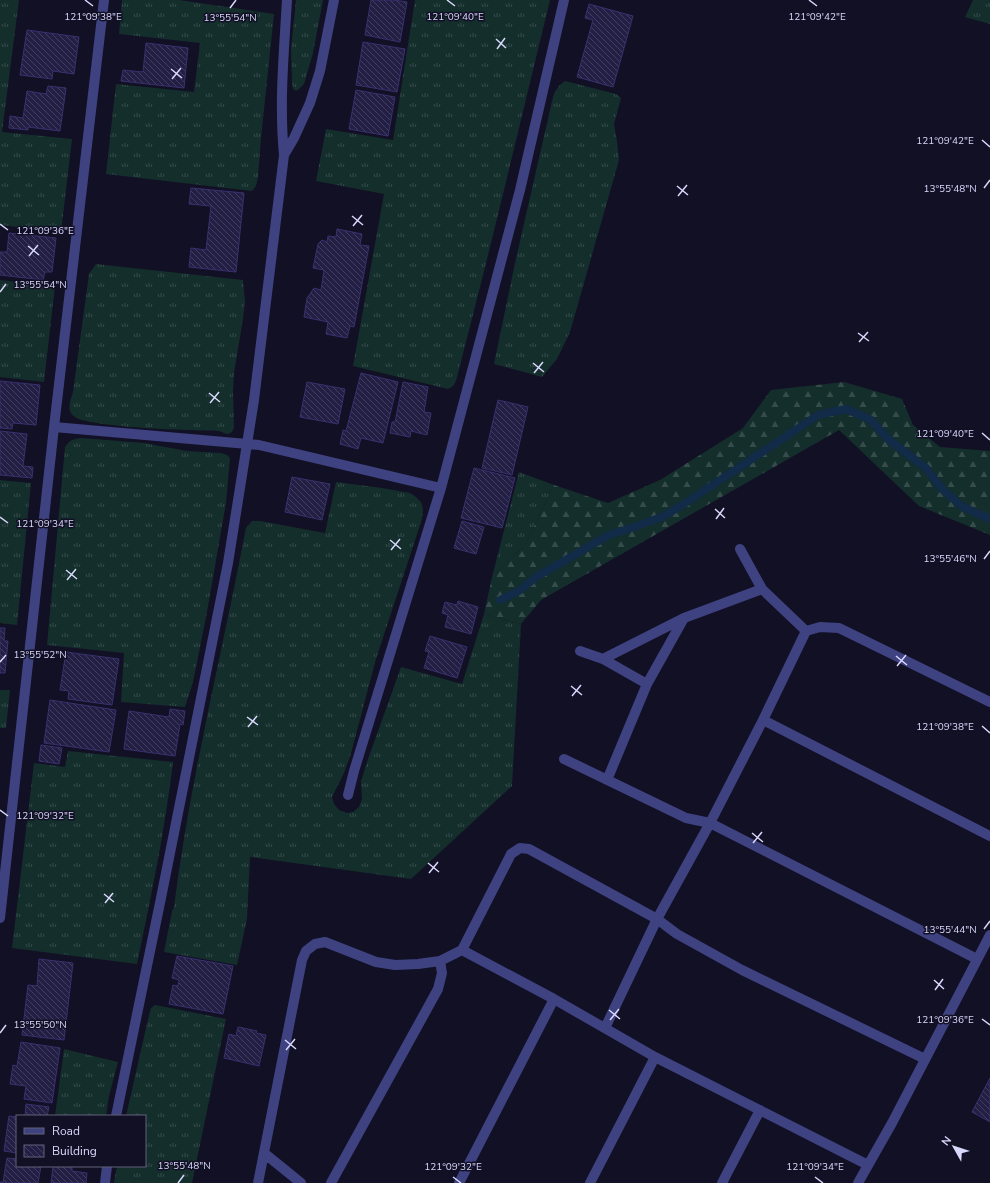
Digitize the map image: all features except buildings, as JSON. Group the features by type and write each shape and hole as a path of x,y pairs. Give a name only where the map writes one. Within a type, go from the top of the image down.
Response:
{"street":[{"path":"0,918 54,427 104,0"},
{"path":"116,1115 228,563 254,400 284,155 281,130 281,101 287,0"},
{"path":"284,155 294,138 310,103 320,71 334,0"},
{"path":"348,796 354,771 441,488 520,190 564,0"},
{"path":"54,427 270,447 441,488"},
{"path":"740,549 762,589 806,631"},
{"path":"603,659 684,618 762,589"},
{"path":"607,780 647,684 684,618"},
{"path":"605,1028 657,919 710,823 763,720 806,631 820,627 839,628 990,702"},
{"path":"580,650 603,659 647,684"},
{"path":"763,720 990,836"},
{"path":"564,759 686,818 710,823 977,959"},
{"path":"258,1183 302,960 306,951 315,944 325,942 382,963 395,965 440,961 462,950 511,854 520,848 529,849 657,919 677,934 742,970 925,1059"},
{"path":"858,1183 892,1123 990,935"},
{"path":"462,950 554,999 655,1058 868,1164"},
{"path":"331,1183 438,989 442,973 440,961"},
{"path":"459,1183 554,999"},
{"path":"590,1183 655,1058"},
{"path":"722,1183 760,1110"},
{"path":"264,1153 301,1183"},
{"path":"105,1183 107,1167"}],"green space":[{"path":"0,0 19,0 2,132 72,139 61,232 0,225"},
{"path":"122,0 179,0 274,14 258,177 256,186 252,191 106,174 116,84 194,92 200,43 119,34"},
{"path":"296,0 323,0 313,53 304,84 296,91 293,89 292,82 291,49"},
{"path":"415,0 550,0 456,381 453,386 448,389 353,366 384,194 316,181 326,129 393,140"},
{"path":"973,0 990,0 990,24 965,17"},
{"path":"565,81 616,94 621,98 614,124 619,160 570,332 557,359 542,377 494,364 515,263 553,97 561,84"},
{"path":"96,264 243,280 245,301 234,373 234,428 232,432 226,434 219,431 130,427 96,423 83,420 72,415 70,412 70,406 89,274"},
{"path":"0,280 55,286 44,382 0,377"},
{"path":"844,382 902,399 913,425 940,447 990,451 990,535 919,506 839,430 541,600 521,624 484,614 492,577 525,545 554,485 608,503 660,480 743,428 771,390"},
{"path":"81,438 144,443 187,451 221,453 230,458 226,503 207,612 193,682 185,707 121,702 124,653 47,645 65,447 72,440"},
{"path":"519,472 554,485 525,545 492,577"},
{"path":"0,480 31,483 17,625 0,623"},
{"path":"336,482 410,493 421,502 423,509 422,519 376,659 350,757 332,797 334,804 339,810 347,813 353,812 359,807 362,799 361,781 401,667 462,684 484,614 521,624 512,786 411,879 250,857 247,919 237,965 164,952 174,907 197,764 246,528 252,521 260,521 325,533"},
{"path":"0,690 10,690 6,728 0,728"},
{"path":"68,751 173,762 162,838 137,964 12,948 34,763 65,767"},
{"path":"155,1005 226,1019 192,1183 114,1183 117,1167 146,1167 146,1115 126,1115 151,1008"},
{"path":"64,1049 118,1062 109,1096 106,1115 55,1115"}],"waterway":[{"path":"500,600 519,591 536,577 609,535 662,517 818,415 846,409 871,420 888,439 926,468 943,490 963,507 990,519"}]}
